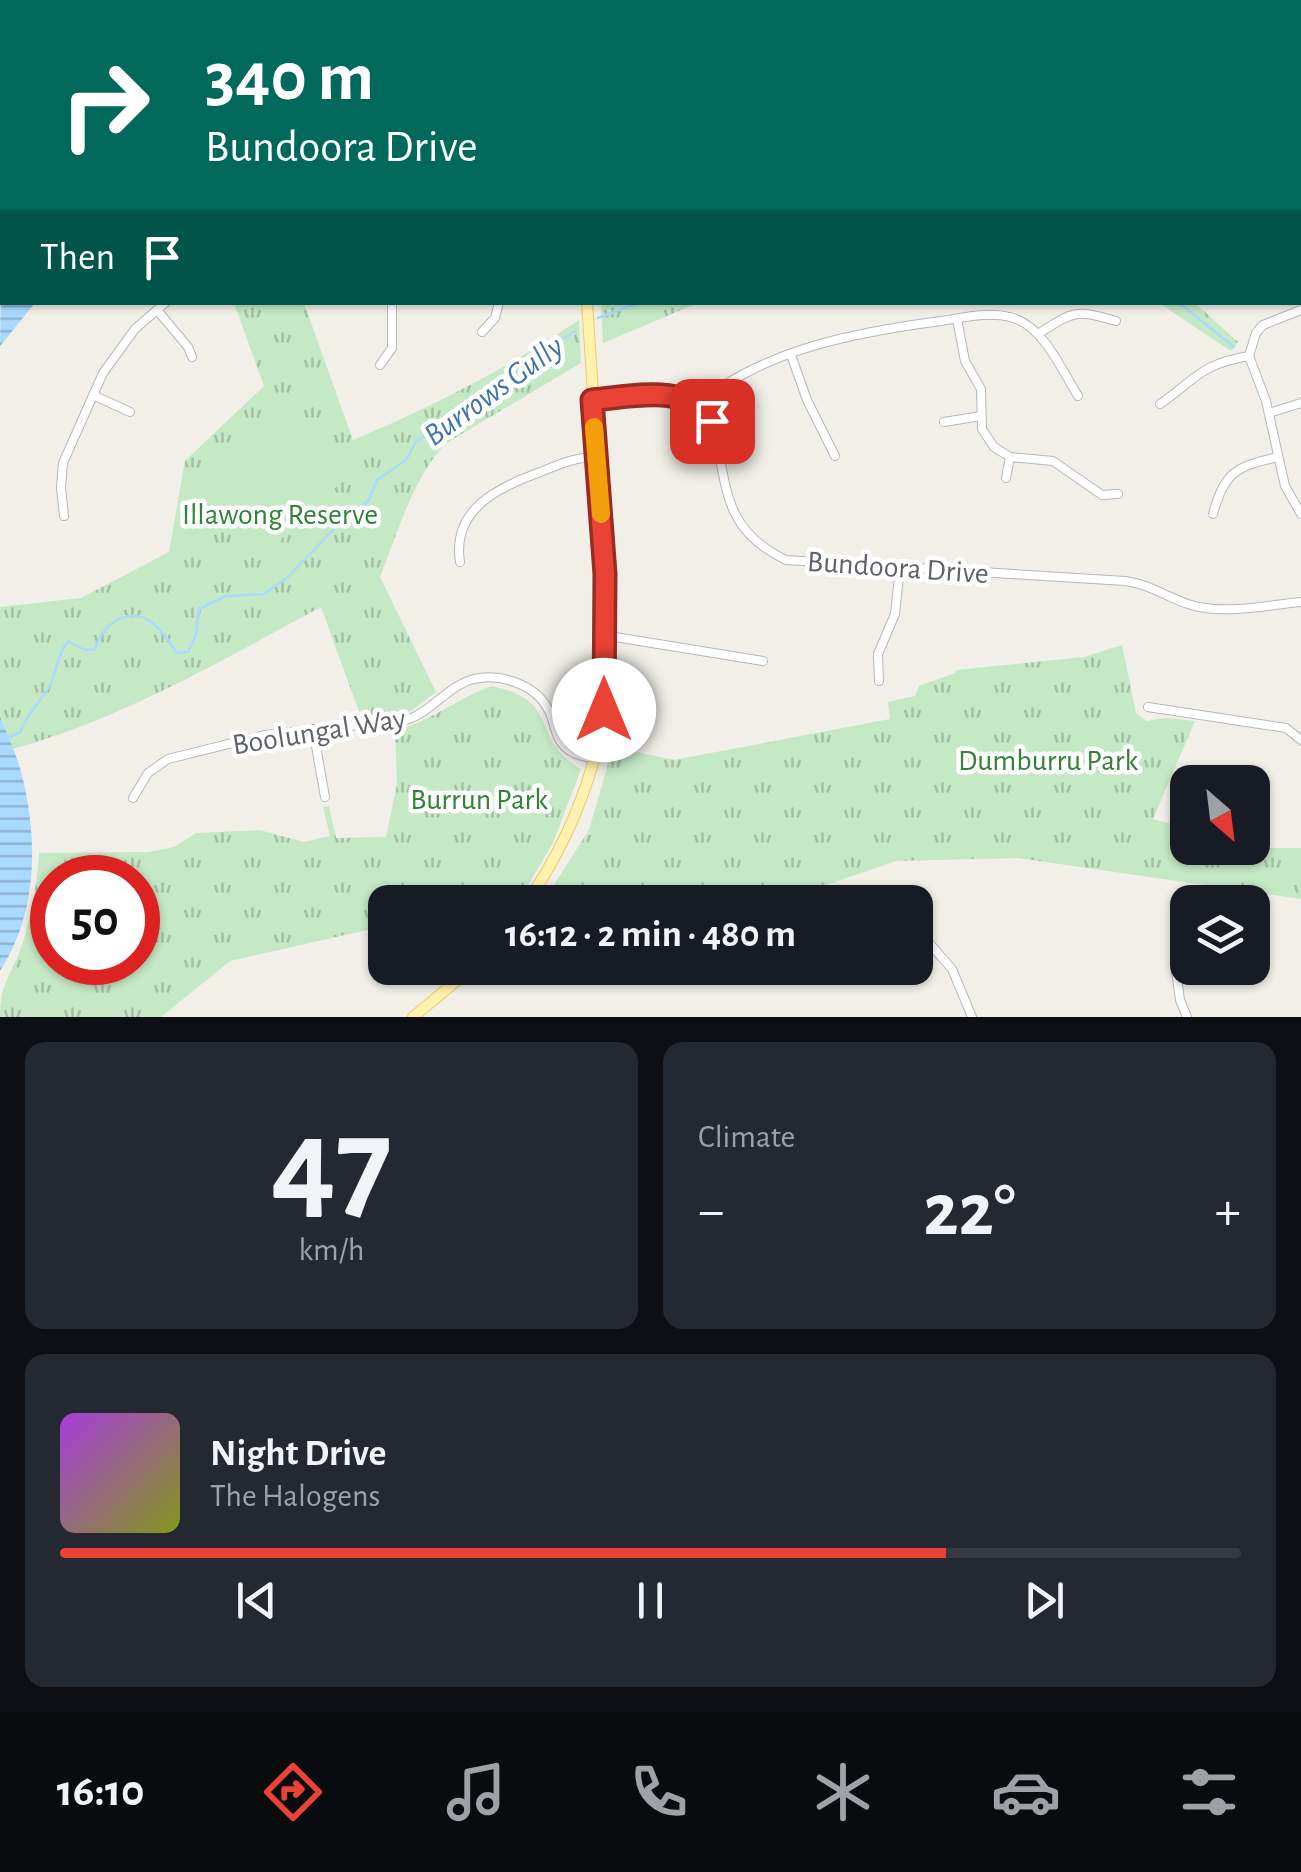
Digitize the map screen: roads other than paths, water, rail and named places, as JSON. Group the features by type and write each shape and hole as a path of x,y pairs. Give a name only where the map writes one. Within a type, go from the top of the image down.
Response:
{"main road":[{"path":"537,885 569,829 594,759 610,686 587,305"},
{"path":"413,1017 452,985"}],"street":[{"path":"64,516 64,463 93,395 120,348 163,305"},
{"path":"380,365 392,348 392,305"},
{"path":"482,332 495,318 498,305"},
{"path":"157,310 188,347 192,358"},
{"path":"1301,310 1263,325 1249,356 1269,413 1284,486 1301,514"},
{"path":"1038,334 1072,313 1084,311 1116,320"},
{"path":"592,400 663,396 698,404 724,383 847,335 980,316 1011,317 1038,334 1078,396"},
{"path":"958,319 962,353 981,390 981,416 988,440 1010,456 1054,462 1102,495 1118,494"},
{"path":"790,355 834,456"},
{"path":"1160,404 1200,370 1249,356"},
{"path":"93,395 130,412"},
{"path":"1269,413 1301,403"},
{"name":"Bundoora Drive","path":"698,404 715,432 731,508 741,528 752,540 786,560 1125,580 1152,586 1190,605 1218,609 1301,602"},
{"path":"944,422 981,416"},
{"path":"1006,478 1010,456"},
{"path":"460,562 458,546 463,528 486,496 502,486 579,457 596,458"},
{"path":"1213,514 1222,486 1232,473 1248,464 1278,458"},
{"path":"879,681 878,654 895,614 900,567"},
{"path":"608,636 763,661"},
{"name":"Boolungal Way","path":"133,798 148,773 168,759 265,735 412,718 462,683 495,678 536,693 545,703 566,748 594,759"},
{"path":"1148,707 1286,728 1301,740"},
{"path":"313,729 325,797"},
{"path":"933,948 952,969 972,1017"},
{"path":"1178,985 1187,1017"}],"water":[{"path":"1,305 33,305 0,346"},
{"path":"0,716 22,775 32,850 22,925 0,971"}],"waterway":[{"name":"Burrows Gully","path":"598,318 633,305"},
{"name":"Burrows Gully","path":"1182,305 1234,347"},
{"name":"Burrows Gully","path":"0,741 20,732 51,682 68,641 85,650 95,649 112,623 139,616 157,627 177,653 188,652 196,635 199,609 226,596 264,594 288,577 369,500 377,480 406,460 416,442 575,331"}],"park label":[{"name":"Illawong Reserve","path":"280,514"},
{"name":"Dumburru Park","path":"1048,760"},
{"name":"Burrun Park","path":"479,799"}]}
